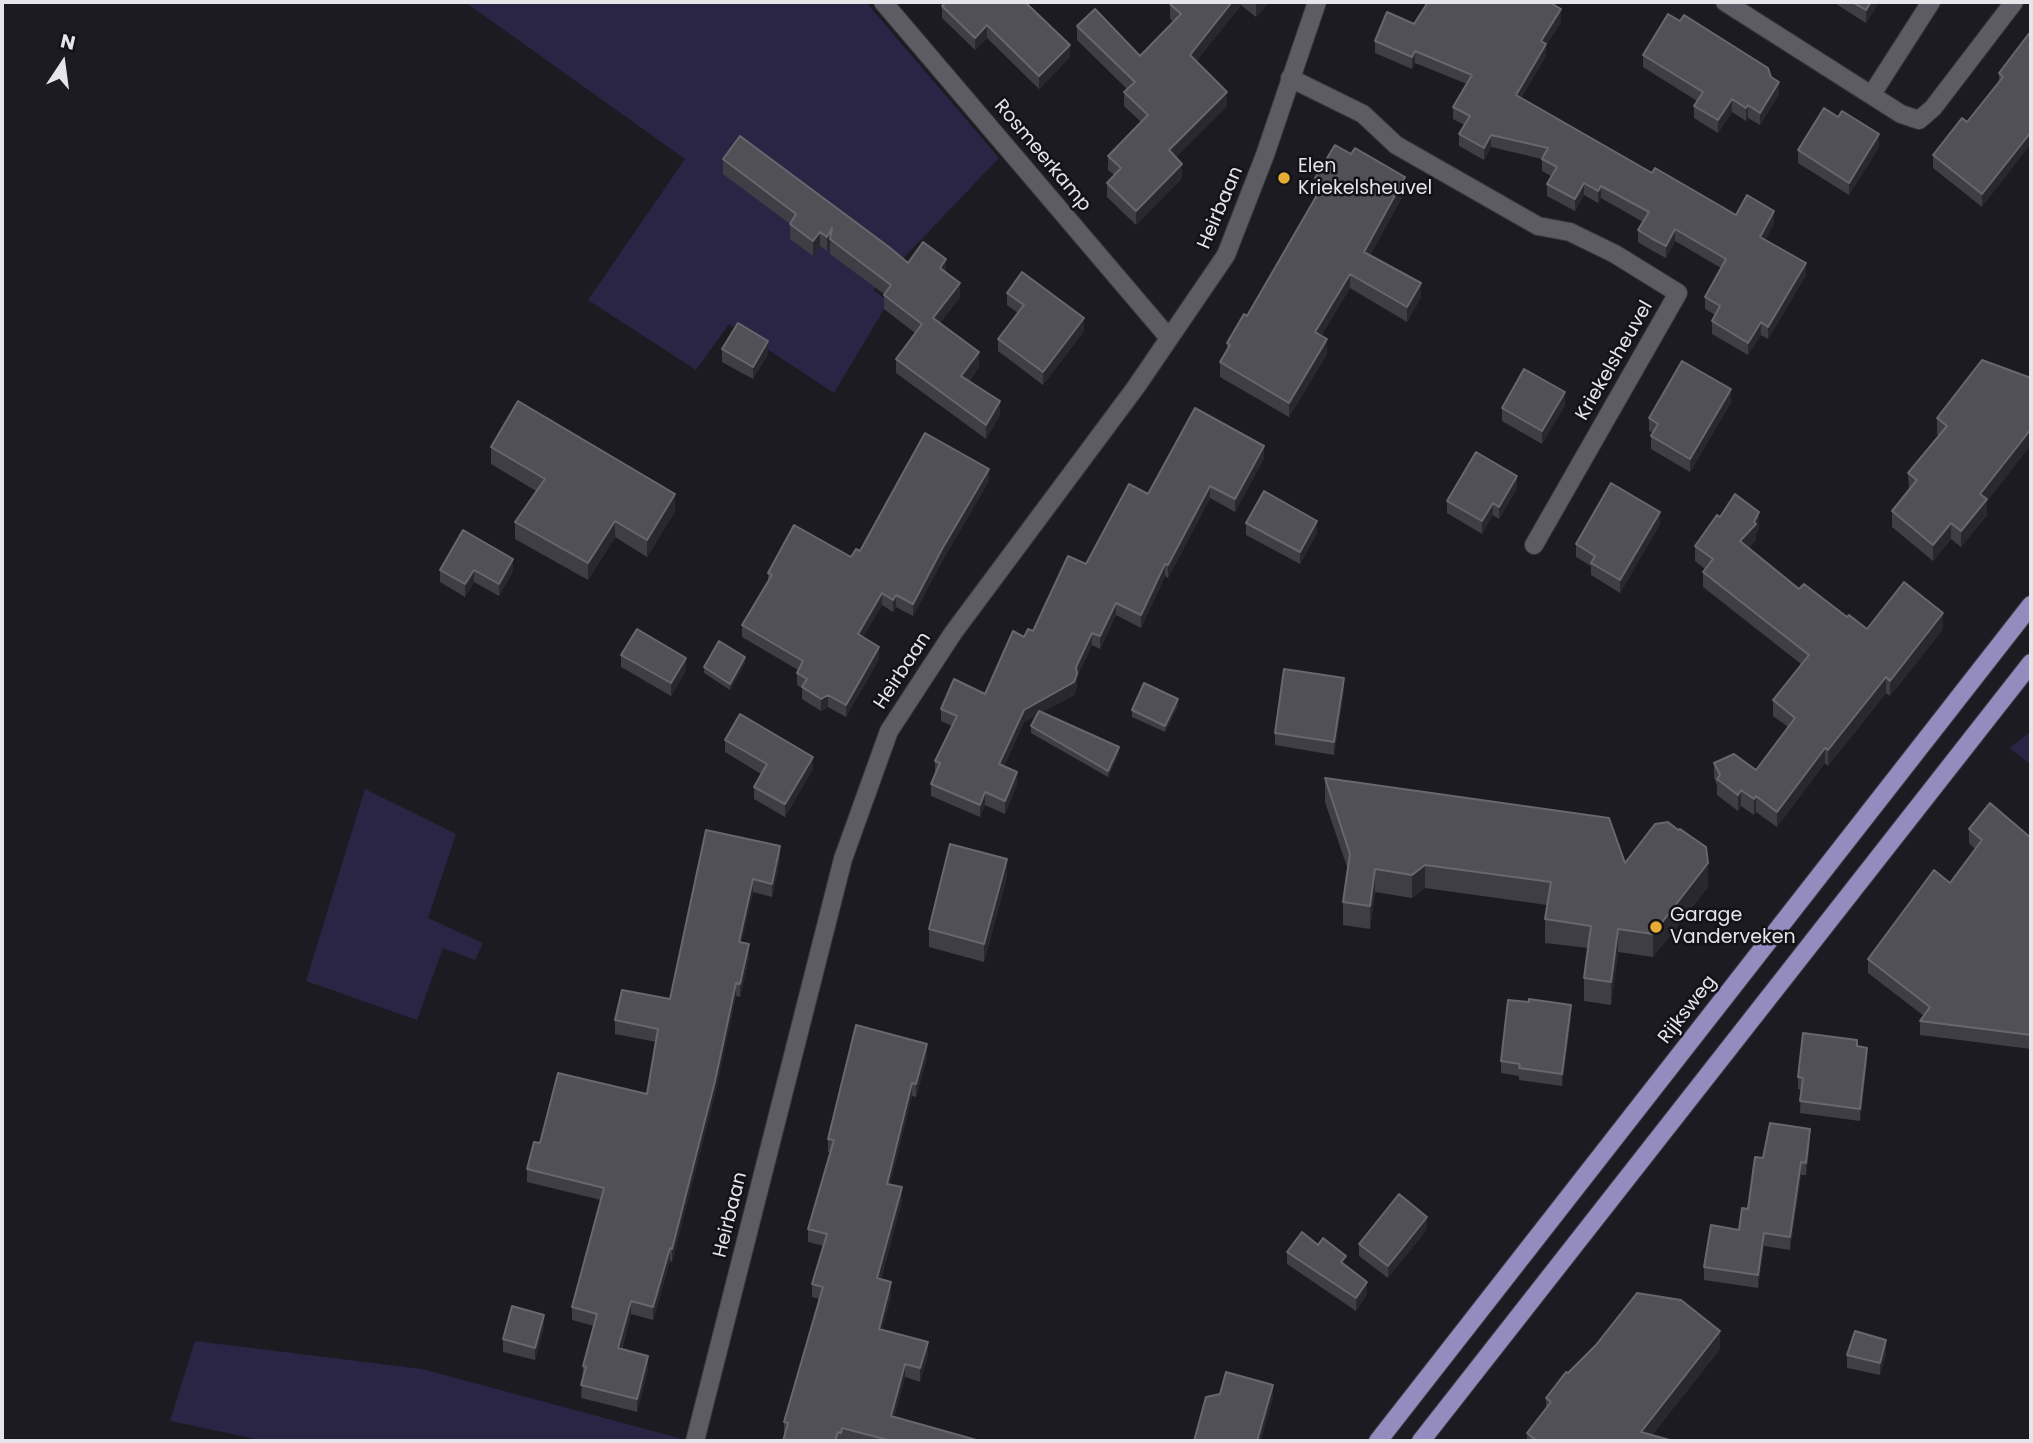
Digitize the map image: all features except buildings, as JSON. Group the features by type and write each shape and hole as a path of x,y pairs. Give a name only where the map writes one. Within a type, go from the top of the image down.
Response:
{"main road":[{"name":"Rijksweg","path":"1378,1441 2031,605"},
{"path":"1420,1441 2031,663"}],"street":[{"name":"Rosmeerkamp","path":"883,2 1169,338"},
{"name":"Heirbaan","path":"695,1441 843,859 889,731 954,633 1136,387 1226,255 1265,155 1317,2"},
{"path":"1725,2 1901,114 1919,120 1933,108 2014,2"},
{"path":"1872,94 1931,2"},
{"name":"Kriekelsheuvel","path":"1290,78 1363,114 1396,145 1538,226 1570,232 1615,254 1678,293 1534,545"}],"shaded area":[{"path":"465,2 866,2 999,158 873,290 889,301 834,393 729,324 696,370 588,300 685,159"},
{"path":"2031,731 2031,765 2009,748"},
{"path":"365,789 456,834 428,918 483,943 475,960 443,948 417,1020 306,981"},
{"path":"195,1341 422,1369 679,1438 678,1441 265,1441 170,1421"}],"place":[{"name":"Elen Kriekelsheuvel","path":"1284,178"},
{"name":"Garage Vanderveken","path":"1656,927"}]}
